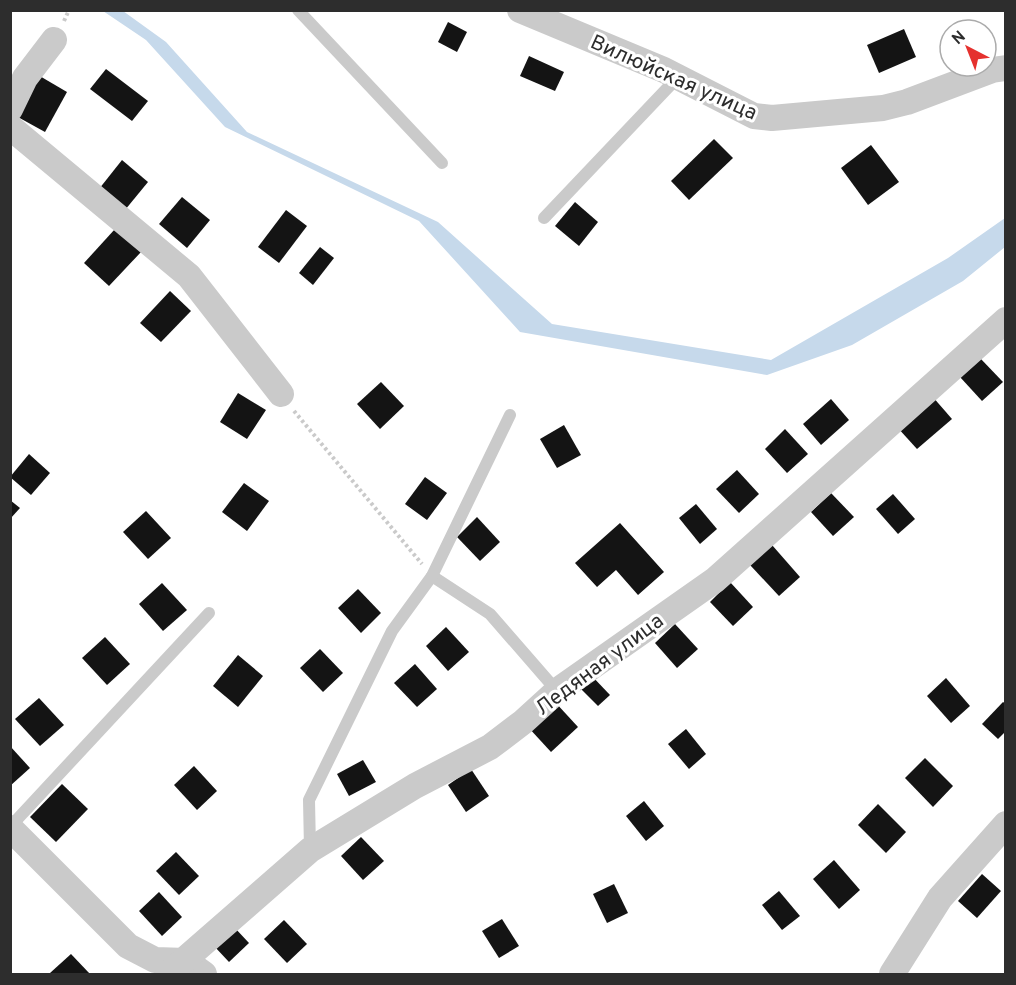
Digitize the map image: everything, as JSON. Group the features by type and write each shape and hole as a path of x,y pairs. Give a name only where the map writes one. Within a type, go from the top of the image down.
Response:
{"street":[{"name":"Вилюйская улица","path":"520,10 678,77 754,116 772,118 883,108 907,102 992,70 1005,68"},
{"path":"10,110 25,78 54,40"},
{"path":"10,127 189,276 281,394"},
{"name":"Ледяная улица","path":"186,970 310,850 415,786 490,747 523,722 557,691 715,580 1005,320"},
{"path":"892,975 940,898 1005,824"},
{"path":"10,827 128,946 155,960 186,970"}],"lane":[{"path":"298,10 442,163"},
{"path":"544,218 678,77"},
{"path":"310,850 309,800 392,632 432,576 510,415"},
{"path":"432,576 490,614 557,691"},
{"path":"10,827 209,613"}],"path":[{"path":"281,394 432,576"}],"water":[{"path":"103,11 123,11 166,42 247,132 438,222 552,324 771,360 948,258 1005,218 1005,247 963,281 852,345 767,375 520,332 419,221 225,127 146,40"}],"building":[{"path":"448,22 467,32 457,52 438,42"},
{"path":"904,29 916,57 879,73 867,45"},
{"path":"529,56 564,72 555,91 520,76"},
{"path":"106,69 148,101 132,121 90,89"},
{"path":"38,75 67,92 45,132 16,116"},
{"path":"714,139 733,158 689,200 671,181"},
{"path":"871,145 899,182 868,205 841,168"},
{"path":"122,160 148,182 125,210 99,189"},
{"path":"182,197 210,220 187,248 159,224"},
{"path":"575,202 598,222 579,246 555,226"},
{"path":"286,210 307,226 279,263 258,247"},
{"path":"115,229 141,252 109,286 84,263"},
{"path":"320,247 334,258 313,285 299,273"},
{"path":"170,291 191,311 161,342 140,323"},
{"path":"980,358 1003,382 982,401 960,377"},
{"path":"381,382 404,406 380,429 357,404"},
{"path":"238,393 266,410 247,439 220,422"},
{"path":"932,396 952,419 917,449 897,427"},
{"path":"831,399 849,420 821,445 803,424"},
{"path":"564,425 581,455 557,468 540,439"},
{"path":"785,429 808,454 787,473 765,449"},
{"path":"29,454 50,473 31,495 10,477"},
{"path":"737,470 759,494 739,513 716,489"},
{"path":"425,477 447,493 427,520 405,504"},
{"path":"244,483 269,501 247,531 222,512"},
{"path":"831,493 854,517 833,536 811,512"},
{"path":"893,494 915,519 898,534 876,509"},
{"path":"10,500 20,508 10,519"},
{"path":"696,504 717,529 700,544 679,518"},
{"path":"146,511 171,538 148,559 123,532"},
{"path":"477,517 500,542 480,561 457,537"},
{"path":"620,523 664,572 638,595 616,570 597,587 575,563"},
{"path":"772,545 800,577 779,596 750,565"},
{"path":"730,582 753,607 733,626 710,602"},
{"path":"162,583 187,610 163,631 139,604"},
{"path":"358,589 381,613 361,633 338,608"},
{"path":"675,624 698,649 677,668 655,643"},
{"path":"446,627 469,652 448,671 426,646"},
{"path":"105,637 130,664 107,685 82,658"},
{"path":"320,649 343,673 323,692 300,668"},
{"path":"238,655 263,676 238,707 213,686"},
{"path":"415,664 437,689 417,707 394,683"},
{"path":"590,674 610,695 598,706 578,686"},
{"path":"946,678 970,706 951,723 927,696"},
{"path":"39,698 64,725 40,746 15,719"},
{"path":"555,702 578,727 551,752 528,727"},
{"path":"1003,702 1006,704 1006,731 998,739 982,724"},
{"path":"686,729 706,754 689,769 668,744"},
{"path":"10,746 30,768 10,786"},
{"path":"925,758 953,786 933,807 905,778"},
{"path":"363,760 376,782 349,796 337,774"},
{"path":"194,766 217,791 197,810 174,785"},
{"path":"471,769 489,796 466,812 448,785"},
{"path":"62,784 88,809 56,842 30,817"},
{"path":"644,801 664,826 646,841 626,816"},
{"path":"878,804 906,832 886,853 858,825"},
{"path":"361,837 384,861 363,880 341,856"},
{"path":"176,852 199,876 179,895 156,871"},
{"path":"834,860 860,890 839,909 813,879"},
{"path":"982,874 1001,891 977,918 958,901"},
{"path":"614,884 628,913 607,923 593,894"},
{"path":"779,891 800,916 782,930 762,905"},
{"path":"159,892 182,917 162,936 139,911"},
{"path":"502,919 519,946 499,958 482,931"},
{"path":"284,920 307,944 287,963 264,939"},
{"path":"234,927 249,943 229,962 214,946"},
{"path":"71,954 90,974 50,973"}]}
